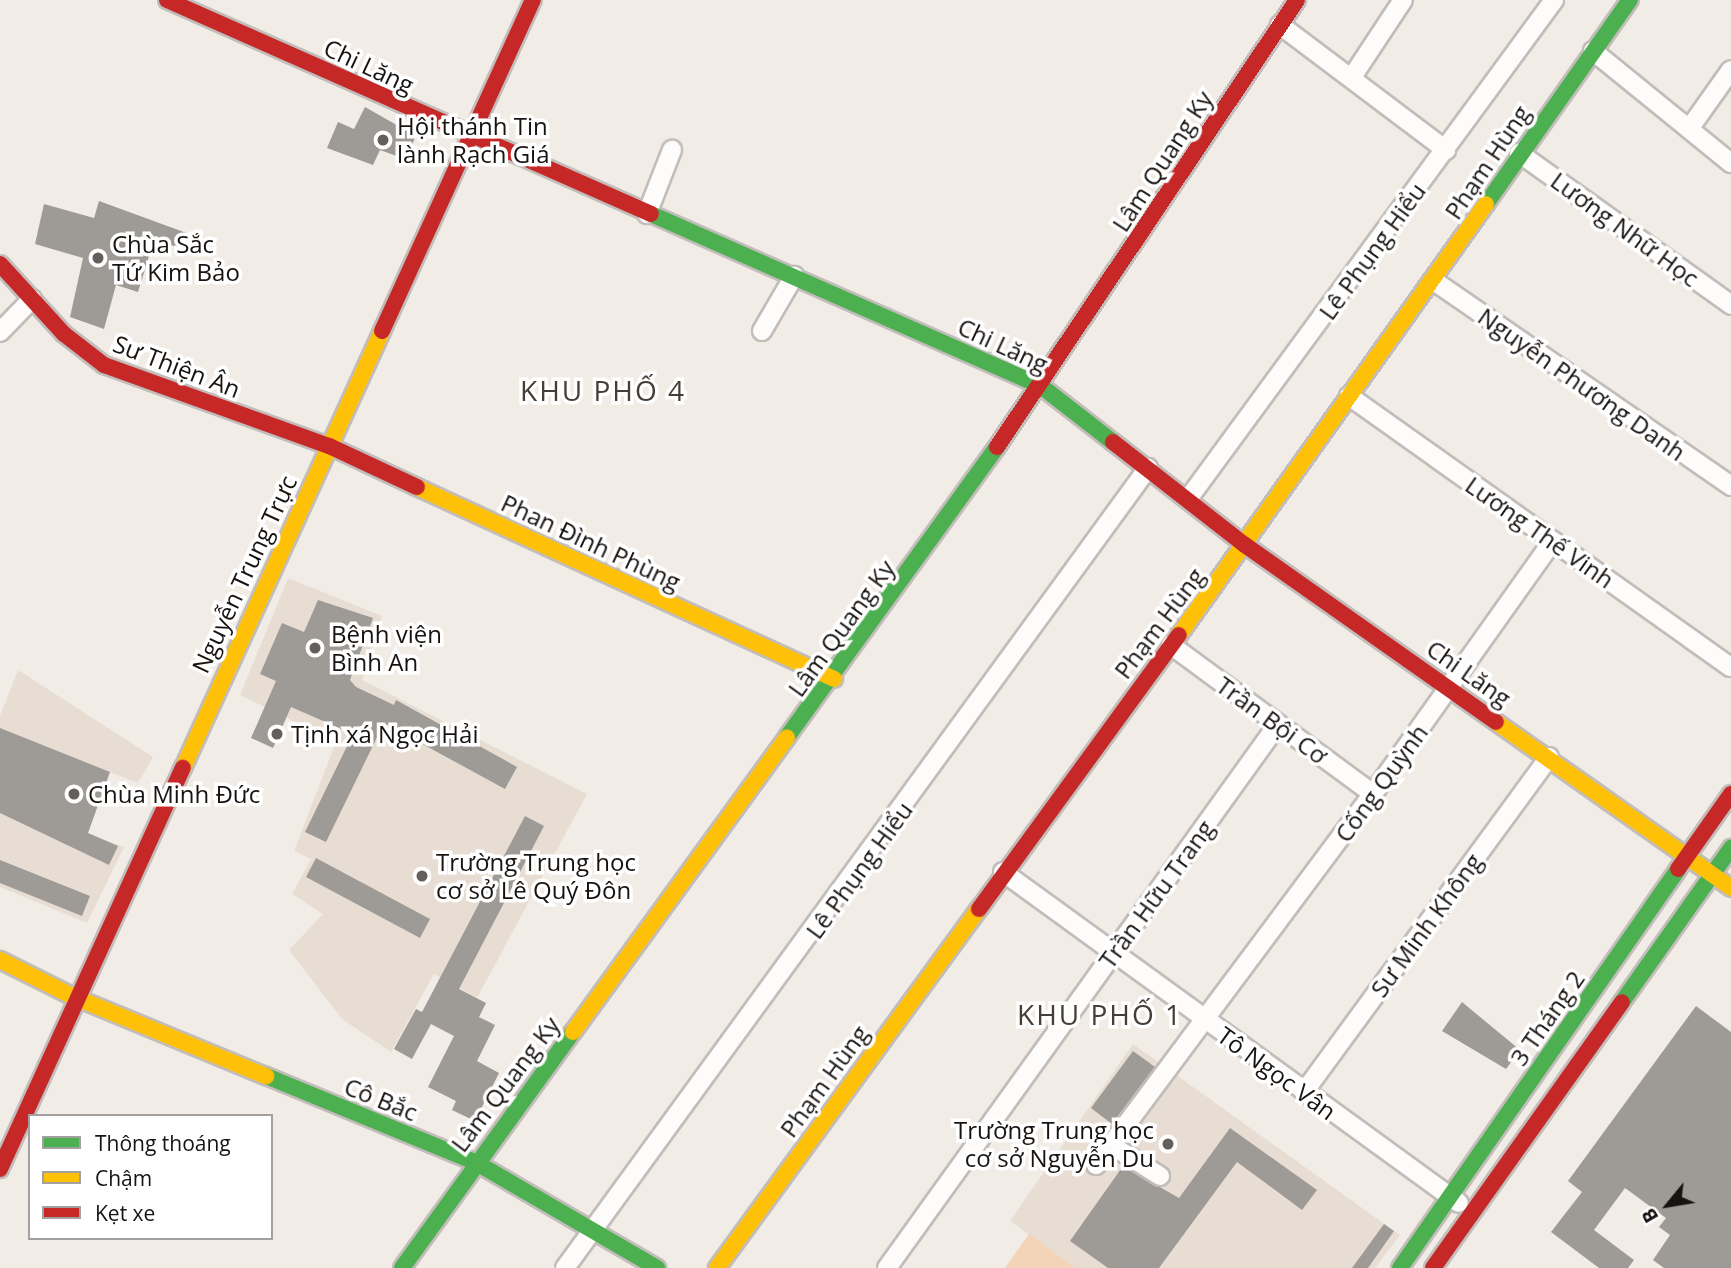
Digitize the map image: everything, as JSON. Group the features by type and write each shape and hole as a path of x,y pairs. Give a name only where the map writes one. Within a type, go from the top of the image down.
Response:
{"street":[{"name":"Chi Lăng","path":"167,0 471,138 794,276 1041,386 1245,545 1731,888"},
{"name":"Nguyễn Trung Trực","path":"0,1169 74,997 533,0"},
{"name":"Lâm Quang Ky","path":"402,1268 475,1162 834,679 1041,386 1297,0"},
{"path":"1352,77 1403,0"},
{"name":"Lê Phụng Hiểu","path":"1188,499 1554,0"},
{"name":"Phạm Hùng","path":"717,1268 1003,872 1245,545 1349,396 1434,281 1519,153 1630,0"},
{"path":"1280,25 1446,150"},
{"path":"1592,51 1731,163"},
{"path":"1689,129 1731,70"},
{"path":"647,214 672,150"},
{"name":"Lương Nhữ Học","path":"1519,153 1728,297"},
{"name":"Sư Thiện Ân","path":"0,264 64,334 104,365 329,446"},
{"path":"762,331 794,276"},
{"name":"Nguyễn Phương Danh","path":"1434,281 1731,486"},
{"path":"0,332 32,299"},
{"name":"Lương Thế Vinh","path":"1349,396 1731,667"},
{"name":"Phan Đình Phùng","path":"329,446 834,679"},
{"name":"Lê Phụng Hiểu","path":"565,1268 889,830 1149,468"},
{"name":"Cống Quỳnh","path":"1096,1165 1373,794 1552,542"},
{"name":"Trần Bội Cơ","path":"1171,645 1373,794"},
{"name":"Trần Hữu Trang","path":"887,1268 1278,724"},
{"name":"Sư Minh Không","path":"1304,1093 1549,757"},
{"name":"3 Tháng 2","path":"1400,1268 1731,794"},
{"name":"3 Tháng 2","path":"1433,1268 1731,848"},
{"name":"Tô Ngọc Vân","path":"1003,872 1304,1093 1471,1211"},
{"name":"Cô Bắc","path":"0,960 74,997 475,1162 657,1268"},
{"path":"1111,1144 1160,1176"}],"shaded area":[{"name":"Trường Trung học cơ sở Lê Quý Đôn","path":"288,578 382,616 362,680 587,794 477,998 434,974 391,1052 342,1019 289,950 323,914 292,894 311,859 294,851 336,742 240,695"},
{"path":"18,670 153,757 138,783 110,772 10,804 124,847 87,923 0,887 0,716"},
{"name":"Trường Trung học cơ sở Nguyễn Du","path":"1133,1044 1400,1235 1375,1268 1076,1268 1010,1221"},
{"path":"1029,1234 1076,1268 1005,1268"}],"building":[{"path":"365,107 416,136 405,159 380,150 373,165 327,148 338,122 354,129"},
{"path":"99,201 192,235 185,252 155,237 138,292 116,285 104,329 70,317 83,258 35,244 44,204 94,218"},
{"path":"318,600 373,618 350,680 356,687 394,705 396,700 517,767 505,789 384,723 326,842 305,832 353,734 291,707 273,748 251,738 276,681 260,674 282,623 304,632"},
{"path":"0,728 110,772 88,833 118,846 109,865 0,813"},
{"path":"525,816 544,826 459,989 486,1003 479,1017 495,1025 477,1061 499,1073 475,1121 452,1110 456,1101 428,1087 454,1036 431,1024 412,1059 394,1049 416,1009 422,1012"},
{"path":"316,858 430,919 420,938 306,877"},
{"path":"0,860 90,896 82,916 0,883"},
{"path":"1462,1002 1520,1050 1506,1069 1442,1031"},
{"path":"1696,1006 1731,1032 1731,1268 1664,1268 1653,1260 1670,1235 1659,1227 1666,1218 1625,1188 1594,1230 1634,1260 1628,1268 1599,1268 1551,1232 1582,1192 1568,1181"},
{"path":"1133,1051 1155,1067 1112,1124 1091,1108"},
{"path":"1230,1128 1317,1190 1302,1210 1237,1162 1159,1268 1108,1268 1070,1241 1123,1166 1179,1198"},
{"path":"1384,1224 1394,1231 1368,1268 1352,1268"}],"traffic: fast":[{"path":"1486,204 1630,0"},
{"path":"651,214 1041,386 1113,442"},
{"path":"787,737 997,447"},
{"path":"1622,1002 1731,848"},
{"path":"1400,1268 1678,869"},
{"path":"402,1268 573,1032"},
{"path":"266,1076 475,1162 657,1268"}],"traffic: slow":[{"path":"1179,635 1486,204"},
{"path":"183,768 382,331"},
{"path":"417,487 834,679"},
{"path":"1496,722 1731,888"},
{"path":"573,1032 787,737"},
{"path":"717,1268 979,909"},
{"path":"0,960 74,997 266,1076"}],"traffic: jam":[{"path":"167,0 651,214"},
{"path":"382,331 533,0"},
{"path":"997,447 1297,0"},
{"path":"0,264 64,334 104,365 329,446 417,487"},
{"path":"1113,442 1245,545 1496,722"},
{"path":"979,909 1179,635"},
{"path":"0,1169 183,768"},
{"path":"1678,869 1731,794"},
{"path":"1433,1268 1622,1002"}],"place":[{"name":"Hội thánh Tin lành Rạch Giá","path":"383,140"},
{"name":"Chùa Sắc Tứ Kim Bảo","path":"98,258"},
{"name":"Bệnh viện Bình An","path":"315,648"},
{"name":"Tịnh xá Ngọc Hải","path":"277,734"},
{"name":"Chùa Minh Đức","path":"74,794"},
{"name":"Trường Trung học cơ sở Lê Quý Đôn","path":"422,876"},
{"name":"Trường Trung học cơ sở Nguyễn Du","path":"1168,1144"}],"district":[{"name":"KHU PHỐ 4","path":"603,390"},
{"name":"KHU PHỐ 1","path":"1100,1014"}]}
